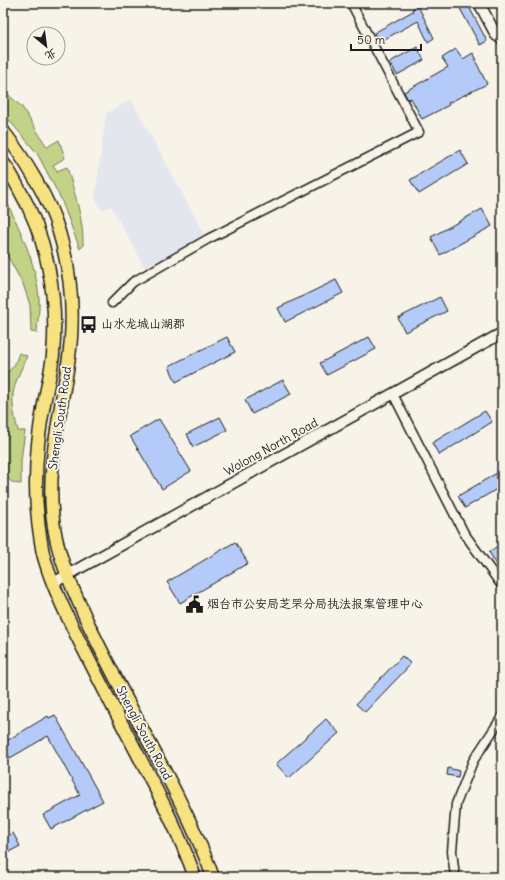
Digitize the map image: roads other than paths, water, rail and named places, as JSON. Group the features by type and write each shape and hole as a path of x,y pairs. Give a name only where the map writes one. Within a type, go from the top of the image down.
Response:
{"main road":[{"name":"Shengli South Road","path":"3,131 24,160 51,212 59,231 66,259 71,301 72,335 57,421 51,497 53,526 59,553 67,576 104,657 198,837 213,877"},
{"name":"Shengli South Road","path":"3,163 22,193 34,218 44,247 52,283 53,353 38,446 36,502 42,550 53,583 73,629 166,807 195,877"}],"street":[{"path":"112,303 134,282 208,239 419,132 351,3"},
{"path":"479,3 496,35 502,38"},
{"name":"Wolong North Road","path":"53,583 502,333"},
{"path":"393,394 464,533 502,586"},
{"path":"455,877 452,851 456,804 473,761 502,717"}],"place":[{"name":"山水龙城山湖郡","path":"88,324"},
{"name":"烟台市公安局芝罘分局执法报案管理中心","path":"194,604"}]}
